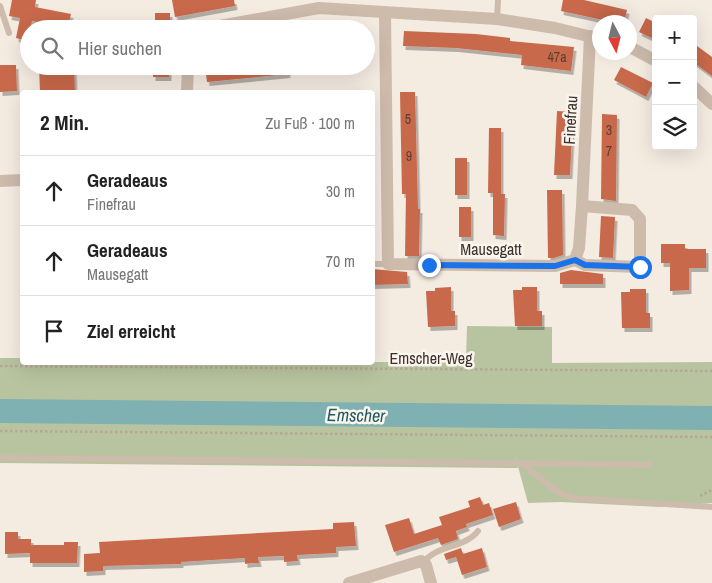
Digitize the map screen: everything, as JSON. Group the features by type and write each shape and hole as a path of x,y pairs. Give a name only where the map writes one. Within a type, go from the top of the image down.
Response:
{"street":[{"path":"244,20 318,4 385,13 497,19 592,36"},
{"path":"385,13 388,264"},
{"path":"637,51 654,60"},
{"name":"Finefrau","path":"575,260 579,248 593,60"},
{"path":"187,90 188,75"},
{"path":"697,90 712,104"},
{"path":"0,181 20,180"},
{"path":"575,260 585,265 640,267 640,219 632,210 582,206"},
{"name":"Mausegatt","path":"388,264 555,266 575,260"},
{"path":"349,583 421,561 426,566 431,583"}],"lane":[{"path":"497,19 498,0"},
{"path":"0,6 10,33"},
{"path":"375,264 388,264"},
{"path":"0,458 650,465"},
{"path":"520,463 546,484 561,494 572,498 712,507"},
{"path":"423,563 433,552 466,541 478,531"}],"path":[{"name":"Emscher-Weg","path":"0,366 712,371"},
{"path":"0,431 712,437"}],"green space":[{"path":"467,326 552,327 552,363 712,362 712,503 661,507 561,502 528,503 514,452 518,468 0,463 0,358 20,358 20,365 375,365 375,362 466,362"}],"building":[{"path":"12,0 36,0 35,7 71,14 70,20 20,20 20,39 16,38 20,18 9,16"},
{"path":"172,0 234,0 235,6 175,17"},
{"path":"563,0 584,0 627,10 626,15 592,15 592,18 561,11"},
{"path":"155,13 170,13 170,20 155,20"},
{"path":"646,18 652,21 652,38 639,32"},
{"path":"404,31 476,34 510,38 510,41 574,47 571,71 521,65 522,55 456,48 403,46"},
{"path":"697,46 712,57 712,76 697,65"},
{"path":"0,65 16,65 17,91 0,92"},
{"path":"621,67 652,82 652,85 646,97 614,80"},
{"path":"39,75 74,75 75,90 40,90"},
{"path":"153,75 169,75 169,77 153,77"},
{"path":"206,75 278,75 207,82"},
{"path":"400,92 415,92 418,209 420,209 419,256 405,256 406,194 402,194"},
{"path":"557,111 573,112 570,175 554,175"},
{"path":"602,114 617,115 616,201 601,199"},
{"path":"489,128 501,128 501,194 505,194 504,236 493,235 493,193 488,193"},
{"path":"455,158 467,158 467,195 455,195"},
{"path":"547,190 562,190 563,255 554,258 548,258"},
{"path":"459,207 471,207 471,237 459,237"},
{"path":"601,216 615,217 613,258 599,257"},
{"path":"661,244 685,244 685,249 706,249 706,268 689,268 689,290 670,291 670,263 661,263"},
{"path":"375,269 407,272 408,284 375,285"},
{"path":"571,270 603,274 603,284 560,284 560,273"},
{"path":"451,287 451,311 455,311 455,326 428,327 426,291 435,291 435,288"},
{"path":"522,287 537,287 537,311 542,311 542,326 515,326 513,290 522,290"},
{"path":"630,289 646,289 646,313 650,313 650,328 622,328 621,292 630,292"},
{"path":"480,497 483,505 489,503 493,515 466,524 467,527 456,531 458,539 441,545 438,538 394,552 385,525 409,518 414,534 442,525 439,517 470,507 468,501"},
{"path":"516,502 521,519 499,527 493,509"},
{"path":"354,522 356,546 336,547 336,553 297,555 298,561 284,562 284,556 258,557 259,563 245,564 245,558 181,562 181,564 103,566 103,571 84,572 84,554 100,553 99,542 333,529 333,523"},
{"path":"5,532 18,532 18,539 31,539 31,545 64,545 64,542 78,542 77,563 30,563 30,553 5,554"},
{"path":"461,548 463,554 482,548 487,567 462,575 456,557 446,560 444,554"}],"waterway":[{"name":"Emscher","path":"0,411 712,418"}],"route":[{"path":"429,265 555,266 575,260 585,265 640,267"}]}
